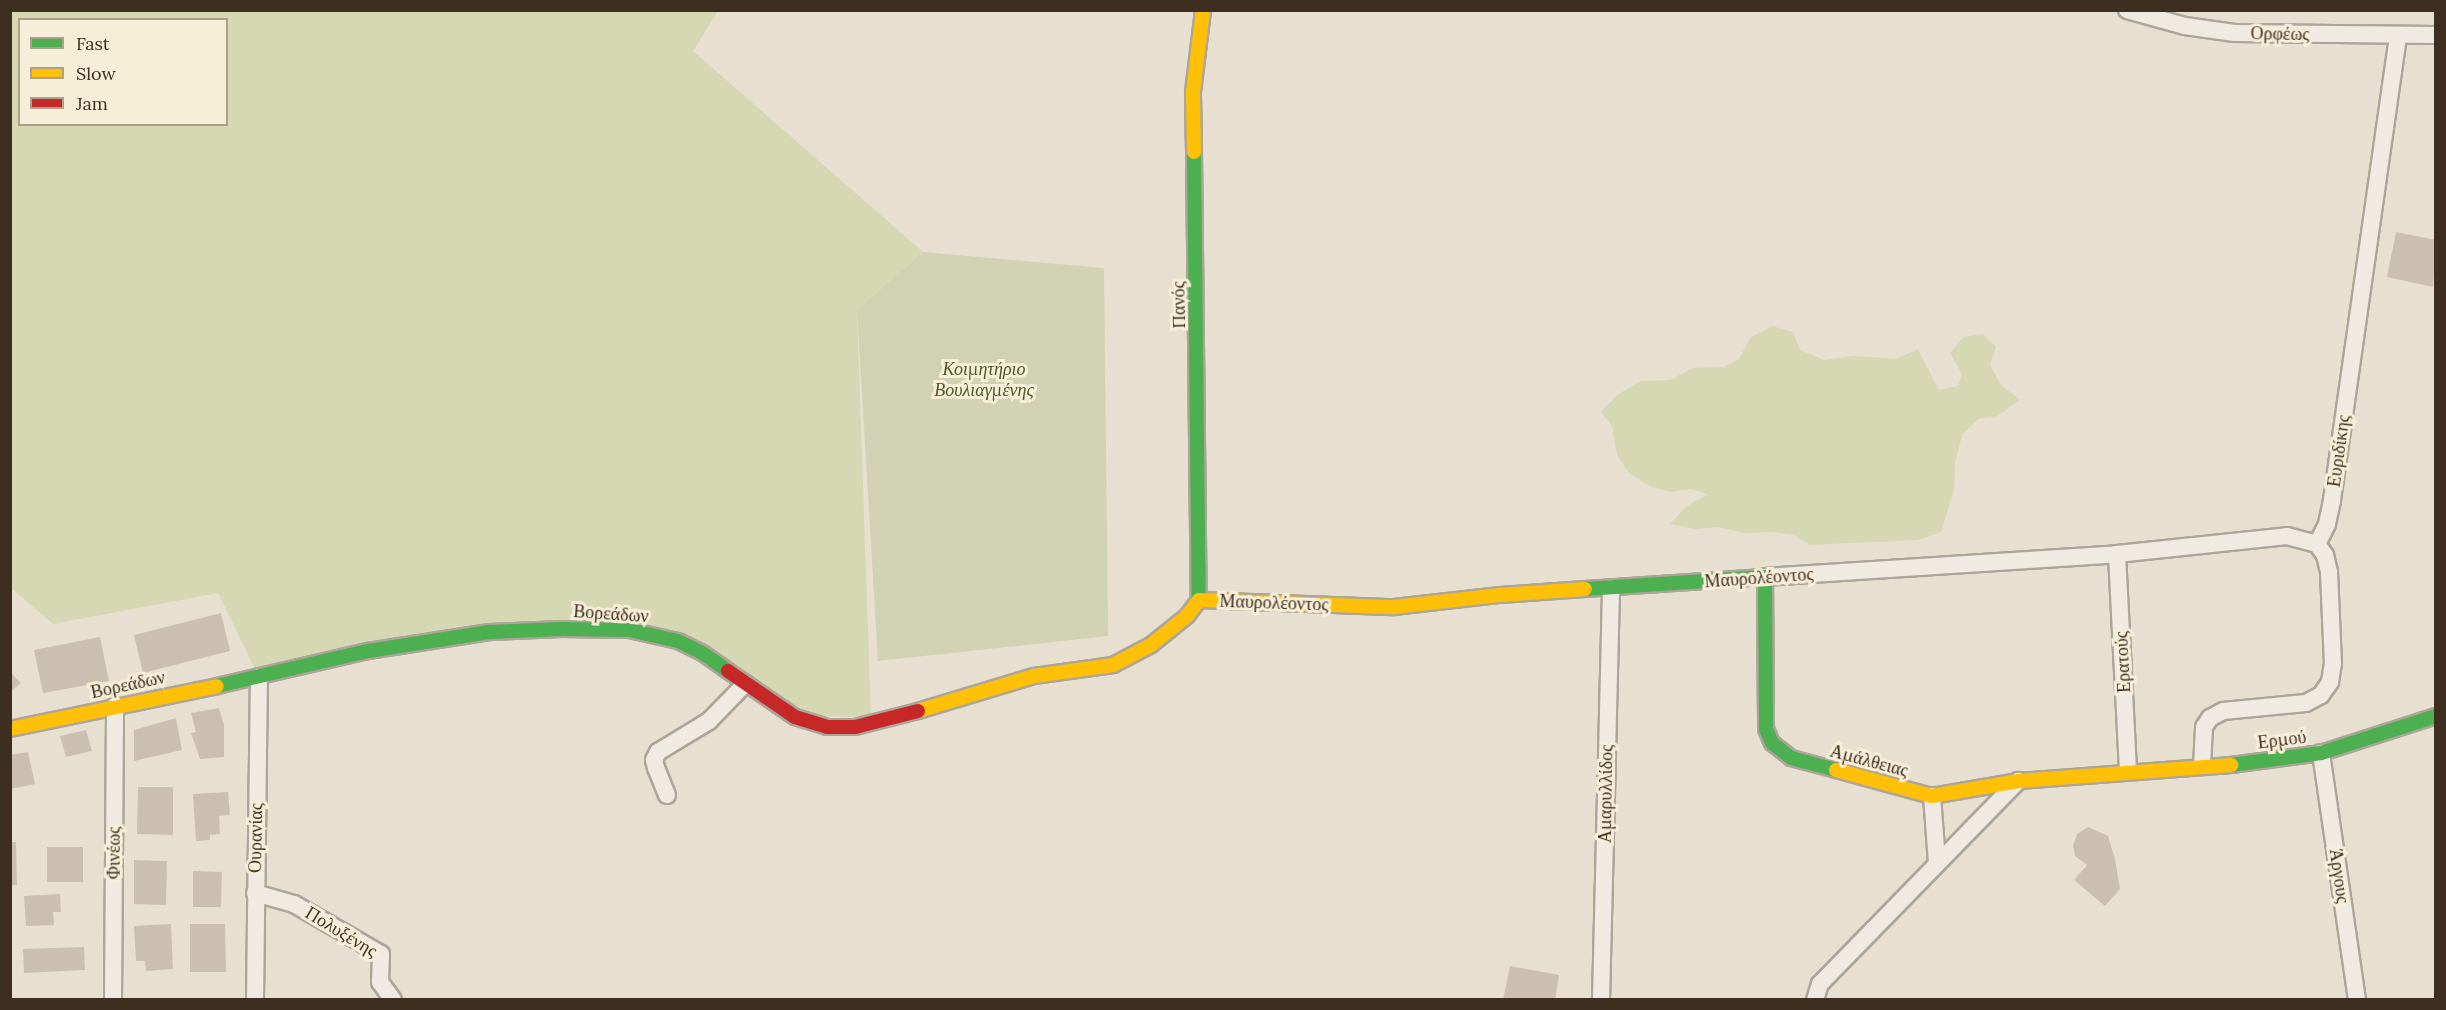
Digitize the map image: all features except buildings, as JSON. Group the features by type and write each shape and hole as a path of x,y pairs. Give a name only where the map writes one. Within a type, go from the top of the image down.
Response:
{"street":[{"name":"Πανός","path":"1199,600 1197,280 1192,92 1203,10"},
{"name":"Ορφέως","path":"2127,10 2185,26 2235,33 2436,35"},
{"name":"Ευριδίκης","path":"2317,544 2327,524 2332,500 2398,36"},
{"name":"Μαυρολέοντος","path":"1199,600 1394,607 1500,595 2117,554 2287,536 2317,544"},
{"path":"2202,766 2204,726 2210,718 2223,711 2306,703 2321,695 2330,682 2333,664 2329,572 2325,555 2317,544"},
{"name":"Ερατούς","path":"2117,554 2128,771"},
{"name":"Αμάλθειας","path":"1765,578 1766,729 1772,743 1791,758 1932,796 2019,781 2128,771"},
{"name":"Αμαρυλλίδος","path":"1601,999 1611,588"},
{"name":"Βορεάδων","path":"10,729 259,677 368,651 490,632 599,629 641,632 678,641 701,652 786,712 804,721 834,727 868,725 1034,676 1113,665 1151,645 1187,616 1199,600"},
{"name":"Ουρανίας","path":"255,999 259,677"},
{"path":"667,795 654,760 658,752 709,721 745,684"},
{"name":"Φινέως","path":"113,999 115,706"},
{"name":"Ερμού","path":"2128,771 2202,766 2321,753 2436,716"},
{"name":"Άργους","path":"2321,753 2357,999"},
{"path":"1815,999 1820,984 2019,781"},
{"path":"1932,796 1937,863"},
{"name":"Πολυξένης","path":"255,892 294,904 381,954 380,982 393,999"}],"green space":[{"path":"11,11 718,11 693,51 923,252 857,310 871,718 805,715 620,622 259,677 218,593 53,624 11,588"},
{"name":"Κοιμητήριο Βουλιαγμένης","path":"923,252 1104,268 1108,636 878,661 857,310"},
{"path":"1772,326 1793,332 1800,350 1824,360 1853,356 1896,359 1918,349 1939,390 1958,386 1962,374 1950,353 1963,337 1983,334 1996,347 1990,365 2001,385 2020,400 1997,416 1978,419 1962,435 1955,463 1954,490 1941,532 1918,540 1809,545 1794,535 1773,532 1745,533 1718,527 1696,529 1670,524 1687,506 1708,494 1690,489 1670,492 1651,487 1629,473 1617,455 1612,426 1601,412 1617,395 1641,381 1670,380 1693,368 1724,367 1739,359 1750,338"}],"traffic: fast":[{"path":"1194,152 1199,600"},
{"path":"1585,589 1765,577 1766,729 1772,743 1791,758 1836,770"},
{"path":"217,686 368,651 490,632 562,629 629,630 678,641 701,652 728,671"},
{"path":"2231,765 2321,753 2436,716"}],"traffic: slow":[{"path":"1194,152 1193,92 1203,10"},
{"path":"1199,600 1394,607 1500,595 1585,589"},
{"path":"918,711 1034,676 1113,665 1151,645 1187,616 1199,600"},
{"path":"10,729 217,686"},
{"path":"1836,770 1932,796 2019,781 2231,765"}],"traffic: jam":[{"path":"728,671 795,717 827,727 855,727 918,711"}]}
